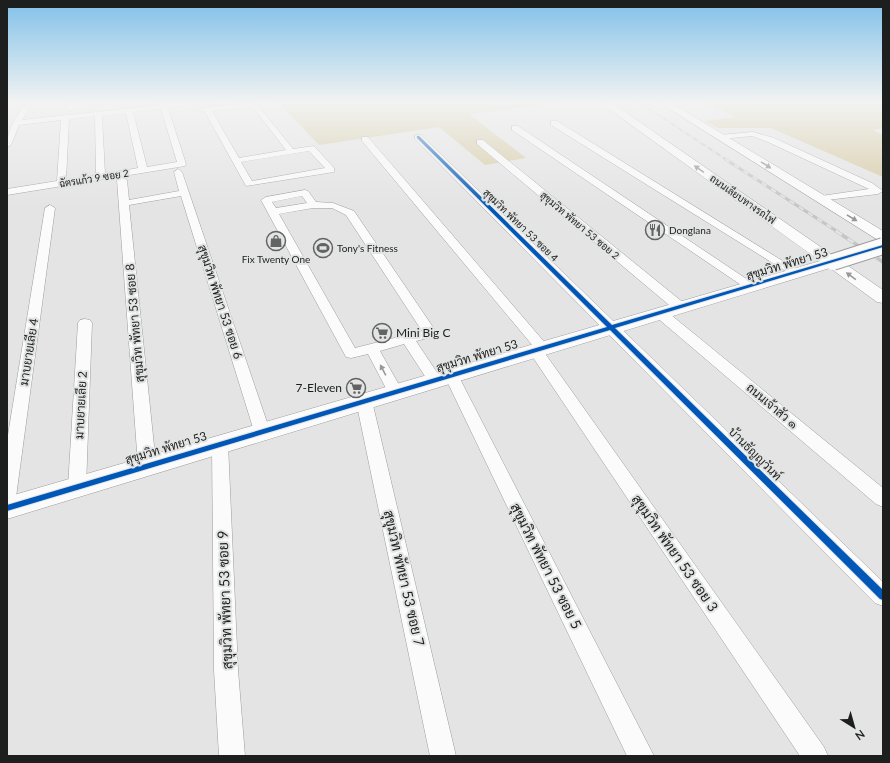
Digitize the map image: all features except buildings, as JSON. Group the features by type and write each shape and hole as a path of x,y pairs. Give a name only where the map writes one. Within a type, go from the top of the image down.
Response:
{"street":[{"path":"61,184 64,137"},
{"path":"99,137 101,177"},
{"path":"135,137 143,170"},
{"name":"สุขุมวิท พัทยา 53 ซอย 6","path":"171,137 180,168 184,193 262,431"},
{"path":"222,137 235,160 249,184 331,170 311,148 235,160"},
{"path":"280,137 291,151"},
{"path":"528,137 751,286"},
{"path":"577,137 796,273"},
{"name":"ถนนเลียบทางรถไฟ","path":"652,137 883,298"},
{"path":"721,138 732,137"},
{"path":"760,137 794,150 869,185 878,191 821,199"},
{"name":"สุขุมวิท พัทยา 53 ซอย 4","path":"418,138 611,328"},
{"path":"721,138 883,237"},
{"name":"สุขุมวิท พัทยา 53 ซอย 3","path":"365,139 538,349 815,756"},
{"name":"สุขุมวิท พัทยา 53 ซอย 2","path":"480,142 680,307"},
{"name":"ฉัตรแก้ว 9 ซอย 2","path":"7,192 143,170 180,168"},
{"path":"292,176 309,199"},
{"name":"สุขุมวิท พัทยา 53 ซอย 8","path":"122,180 147,466"},
{"path":"125,203 184,193"},
{"path":"273,212 309,199"},
{"path":"309,199 335,206 350,213 430,333 351,354 273,212 266,200 309,199"},
{"name":"มาบยายเลีย 4","path":"7,497 50,208"},
{"name":"สุขุมวิท พัทยา 53","path":"7,508 76,486 883,246"},
{"name":"ถนนเจ้าสัว ๑","path":"660,313 883,499"},
{"name":"มาบยายเลีย 2","path":"76,486 84,323"},
{"name":"บ้านธัญญวันท์","path":"611,328 883,596"},
{"name":"สุขุมวิท พัทยา 53 ซอย 5","path":"408,339 443,378 642,756"},
{"path":"372,348 395,392"},
{"name":"สุขุมวิท พัทยา 53 ซอย 7","path":"364,401 443,756"},
{"name":"สุขุมวิท พัทยา 53 ซอย 9","path":"220,444 226,670 232,756"}],"shaded area":[{"path":"311,137 375,137 319,145"},
{"path":"451,137 498,137 526,158 485,165"},
{"path":"791,137 883,137 883,177"}],"railway":[{"path":"691,137 727,160"},
{"path":"725,159 838,232"},
{"path":"836,231 883,262"}],"cycle path":[{"path":"418,137 883,596"},
{"path":"7,508 883,246"}],"place":[{"name":"Donglana","path":"655,230"},
{"name":"Fix Twenty One","path":"276,241"},
{"name":"Tony's Fitness","path":"323,248"},
{"name":"Mini Big C","path":"382,333"},
{"name":"7-Eleven","path":"356,388"}]}
